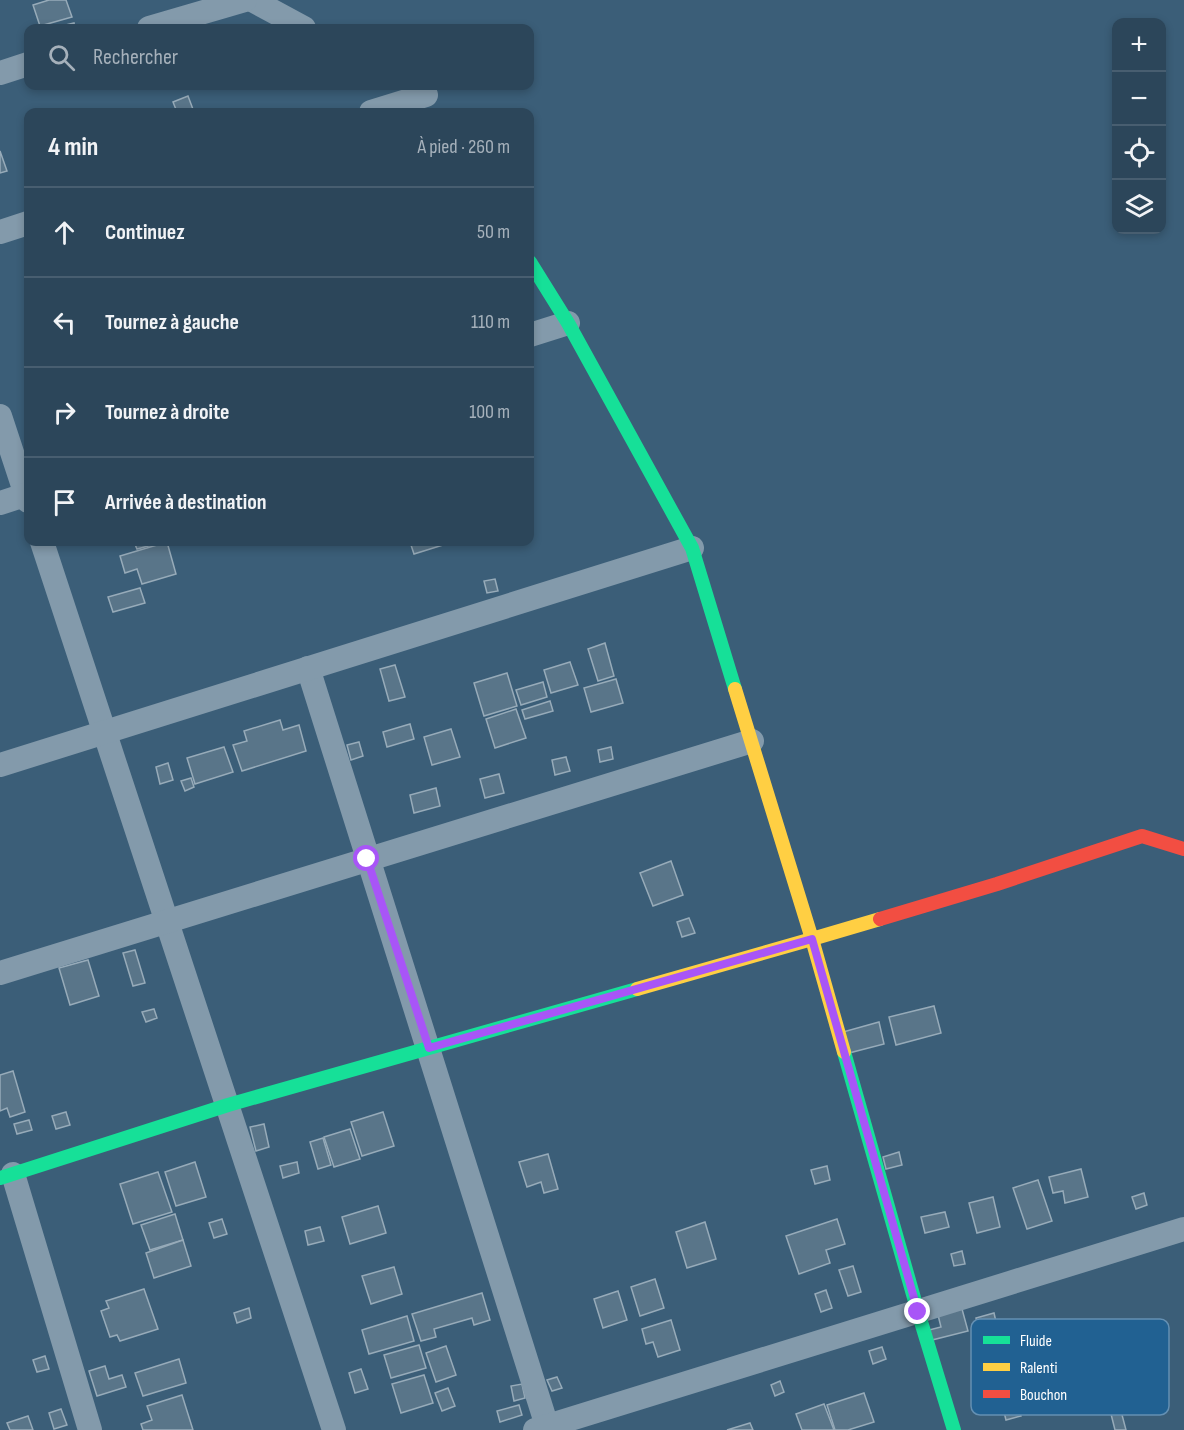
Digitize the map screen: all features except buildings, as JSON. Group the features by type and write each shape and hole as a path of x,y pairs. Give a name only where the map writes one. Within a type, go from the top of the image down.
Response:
{"street":[{"path":"163,24 245,0"},
{"path":"252,0 297,24"},
{"path":"0,73 24,65"},
{"path":"386,108 424,98"},
{"path":"0,232 24,224"},
{"path":"534,268 568,323 692,548 812,939 954,1430"},
{"path":"534,334 568,323"},
{"path":"0,416 24,485"},
{"path":"0,503 24,497"},
{"path":"43,546 334,1430"},
{"path":"0,765 692,548"},
{"path":"308,668 429,1048 541,1428 1184,1229"},
{"path":"0,973 752,741"},
{"path":"90,1430 6,1176 228,1106 997,884 1142,836 1184,849"}],"traffic: fast":[{"path":"534,268 568,323 692,548 735,689"},
{"path":"0,1178 228,1105 637,989"},
{"path":"844,1052 954,1430"}],"traffic: slow":[{"path":"735,689 812,939 880,919"},
{"path":"637,989 812,939 844,1052"}],"traffic: jam":[{"path":"880,919 997,884 1142,836 1184,849"}],"route":[{"path":"367,859 429,1048 812,939 918,1312"}]}
